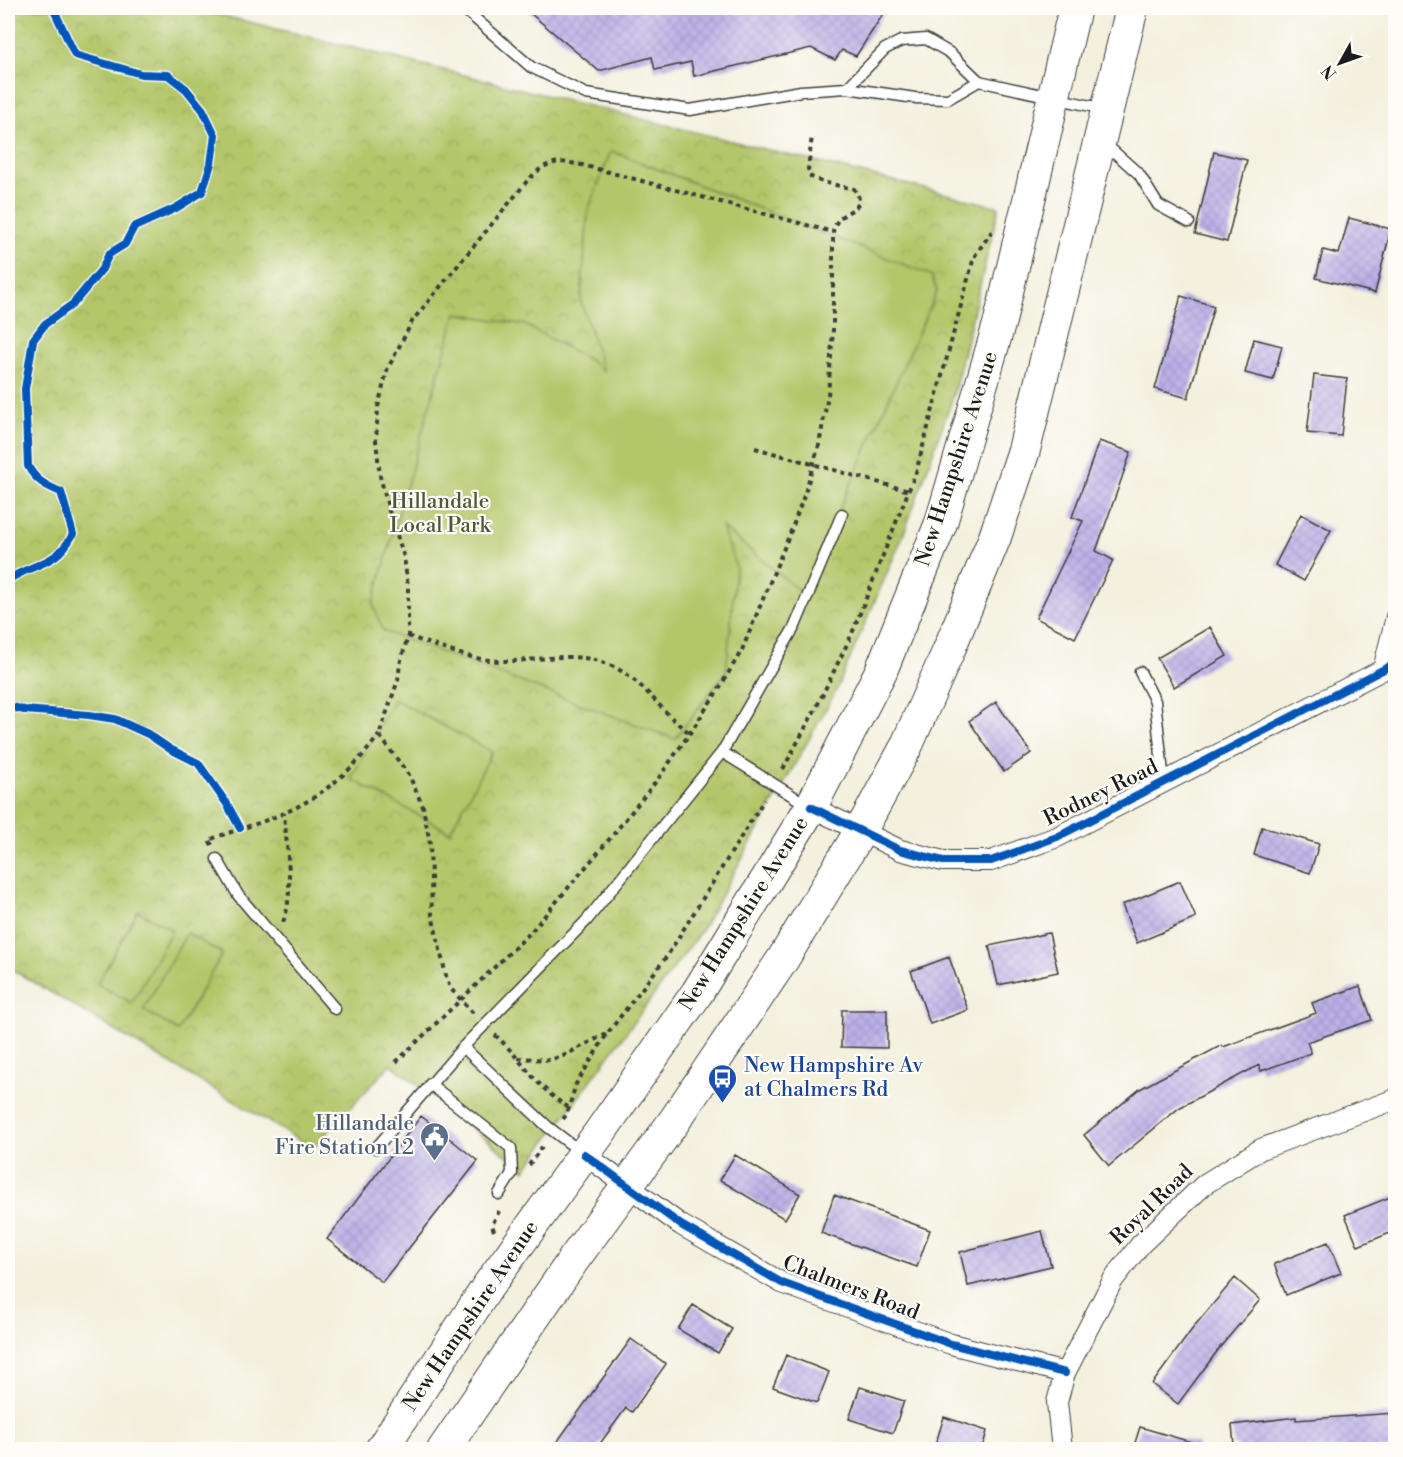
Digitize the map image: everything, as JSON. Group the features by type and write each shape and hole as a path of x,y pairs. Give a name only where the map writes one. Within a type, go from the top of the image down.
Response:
{"main road":[{"name":"New Hampshire Avenue","path":"381,1449 488,1286 697,993 811,807 881,670 941,522 1000,321 1075,8"},
{"path":"443,1449 626,1186 675,1120 783,959 860,832 906,747 948,652 999,526 1024,450 1132,8"}],"street":[{"path":"1389,666 1395,617"},
{"name":"Rodney Road","path":"811,807 900,850 943,861 991,861 1057,837 1389,666"},
{"name":"Royal Road","path":"1062,1449 1057,1402 1065,1373 1113,1280 1141,1244 1204,1184 1261,1149 1395,1099"},
{"name":"Chalmers Road","path":"584,1154 681,1225 782,1284 951,1344 1065,1373"}],"lane":[{"path":"463,8 531,68 586,94 690,110 801,91 847,88 915,98 948,99 979,81"},
{"path":"847,88 885,49 901,41 926,39 950,53 979,81 1107,110"},
{"path":"1100,140 1138,174 1158,205 1189,222"},
{"path":"376,1148 463,1047 587,920 722,752 795,626 842,514"},
{"path":"1140,672 1155,701 1164,782"},
{"path":"722,752 811,807"},
{"path":"217,859 238,895 335,1010"},
{"path":"463,1047 553,1132 584,1154"},
{"path":"430,1084 511,1148 512,1173 499,1194"}],"path":[{"path":"396,1062 530,933 612,836 658,779 742,650 791,531 819,445 828,395 833,330 833,232 838,220 857,207 859,197 851,188 822,182 811,177 808,169 812,135"},
{"path":"217,859 210,840 284,813 315,795 339,779 364,755 379,735 398,680 408,636 408,587 404,556 380,476 376,441 378,407 387,370 413,320 539,169 550,162 560,161 582,165 833,232"},
{"path":"781,772 816,708 851,636 909,490 944,373 974,257 994,229"},
{"path":"755,448 909,490"},
{"path":"408,636 457,654 481,659 525,660 567,656 597,659 635,680 676,724 690,733"},
{"path":"379,735 409,775 423,807 430,843 432,915 447,980 459,999 517,1058 545,1091 567,1107"},
{"path":"526,1175 529,1165 567,1114 567,1107 576,1084 607,1034 667,956 764,800"},
{"path":"270,935 283,922 287,913 288,853 284,813"},
{"path":"517,1058 549,1060 563,1056 607,1034"},
{"path":"497,1236 492,1225 500,1211"}],"green space":[{"name":"Hillandale Local Park","path":"8,8 192,8 999,207 952,400 903,536 835,693 701,931 525,1170 391,1064 313,1148 8,967"},
{"path":"611,151 931,275 937,291 802,593 722,527 736,567 726,672 675,739 383,631 373,604 456,313 525,325 589,360 603,371 581,301 588,211"},
{"path":"394,699 492,752 450,832 351,779"},
{"path":"138,911 172,930 132,1003 97,984"},
{"path":"187,933 222,954 178,1031 143,1010"}],"building":[{"path":"524,8 887,8 856,56 842,50 835,60 811,48 694,76 691,62 655,70 652,57 599,71"},
{"path":"1214,152 1247,160 1227,242 1195,234"},
{"path":"1349,218 1391,229 1375,293 1316,278 1323,250 1339,254"},
{"path":"1181,296 1214,306 1188,398 1155,389"},
{"path":"1254,339 1282,346 1273,380 1245,373"},
{"path":"1314,375 1347,379 1341,436 1307,433"},
{"path":"1099,441 1131,452 1096,551 1113,560 1075,638 1036,618 1083,521 1072,517"},
{"path":"1301,514 1331,530 1304,581 1275,565"},
{"path":"1210,627 1227,656 1174,687 1157,658"},
{"path":"996,702 1031,753 1004,772 969,721"},
{"path":"1262,827 1319,844 1310,873 1254,855"},
{"path":"1180,881 1196,918 1137,943 1122,905"},
{"path":"1049,933 1058,972 998,985 989,946"},
{"path":"949,957 968,1010 930,1024 911,971"},
{"path":"1360,986 1372,1020 1307,1042 1311,1053 1261,1071 1259,1065 1179,1108 1109,1166 1084,1135 1140,1089 1222,1045 1223,1047 1316,1013 1312,1003"},
{"path":"842,1010 887,1010 887,1048 841,1047"},
{"path":"421,1116 478,1161 382,1282 327,1239"},
{"path":"735,1155 800,1194 785,1219 720,1180"},
{"path":"834,1195 930,1230 917,1267 821,1233"},
{"path":"1395,1195 1395,1231 1358,1246 1345,1215"},
{"path":"1042,1231 1051,1266 968,1286 960,1252"},
{"path":"1328,1242 1341,1273 1286,1295 1274,1264"},
{"path":"1235,1278 1260,1300 1221,1346 1178,1404 1152,1384 1196,1324"},
{"path":"693,1305 732,1329 718,1353 678,1329"},
{"path":"631,1339 666,1364 632,1412 626,1408 596,1449 552,1449"},
{"path":"786,1355 829,1372 817,1403 773,1387"},
{"path":"860,1387 904,1401 893,1433 849,1419"},
{"path":"1395,1413 1395,1449 1240,1449 1234,1445 1232,1425 1296,1417 1296,1420"},
{"path":"944,1417 987,1431 982,1449 934,1449"},
{"path":"1140,1427 1198,1444 1197,1449 1133,1449"}],"cycle path":[{"path":"8,580 52,558 59,553 73,534 61,492 42,482 28,466 25,389 33,340 45,324 73,304 102,269 109,254 125,244 134,227 176,208 202,192 211,164 215,135 203,110 186,89 168,75 141,74 75,55 53,8"},
{"path":"811,807 900,850 943,861 991,861 1057,837 1396,663"},
{"path":"8,706 24,710 115,719 148,734 170,749 198,763 227,804 240,828"},
{"path":"584,1154 681,1225 782,1283 951,1344 1065,1373"}],"place":[{"name":"New Hampshire Av at Chalmers Rd","path":"723,1104"},
{"name":"Hillandale Fire Station 12","path":"435,1162"}]}
